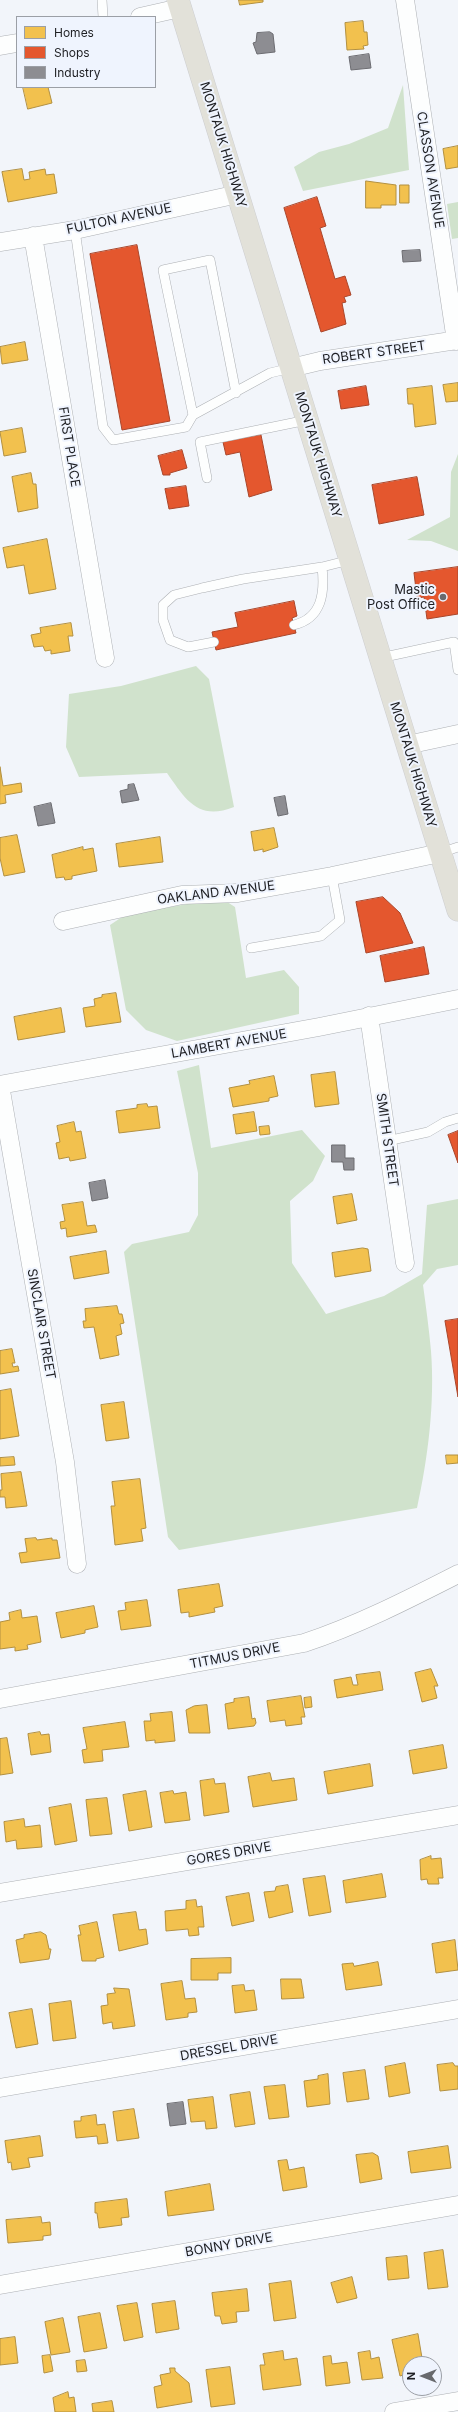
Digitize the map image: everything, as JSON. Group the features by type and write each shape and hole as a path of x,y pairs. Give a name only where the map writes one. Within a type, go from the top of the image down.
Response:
{"main road":[{"name":"MONTAUK HIGHWAY","path":"179,4 379,658 407,745 449,850 458,910"}],"street":[{"name":"CLASSON AVENUE","path":"405,0 457,341"},
{"path":"143,16 179,4"},
{"path":"0,46 16,43"},
{"name":"FULTON AVENUE","path":"0,242 75,230 238,194"},
{"name":"FIRST PLACE","path":"33,236 104,658"},
{"name":"ROBERT STREET","path":"291,368 320,361 457,341"},
{"path":"407,745 458,734"},
{"name":"OAKLAND AVENUE","path":"63,921 182,895 238,893 332,876 449,850"},
{"name":"LAMBERT AVENUE","path":"0,1085 319,1027 458,999"},
{"name":"SMITH STREET","path":"369,1016 405,1263"},
{"name":"SINCLAIR STREET","path":"0,1085 65,1462 77,1564"},
{"name":"TITMUS DRIVE","path":"0,1699 304,1643 346,1630 381,1614 458,1574"},
{"name":"GORES DRIVE","path":"0,1893 458,1815"},
{"name":"DRESSEL DRIVE","path":"0,2088 458,2009"},
{"name":"BONNY DRIVE","path":"0,2285 458,2205"},
{"path":"394,2412 458,2401"}],"lane":[{"path":"102,0 103,16"},
{"path":"75,230 103,427 107,435 113,440 121,440 186,427 193,415 236,393 270,373 291,368"},
{"path":"193,415 163,270 210,260 236,393"},
{"path":"207,478 200,442 307,420"},
{"path":"214,642 188,647 170,640 163,620 163,605 174,595 202,588 243,579 322,567 350,560"},
{"path":"294,625 306,622 317,608 323,591 322,567"},
{"path":"379,658 454,642 458,670"},
{"path":"251,948 320,936 340,920 332,876"},
{"path":"387,1142 428,1132 445,1122 458,1118"}],"green space":[{"path":"403,85 409,170 303,191 294,167 319,152 349,144 388,128"},
{"path":"458,202 458,238 452,239 447,204"},
{"path":"458,454 458,551 431,541 407,540 450,517 451,472"},
{"path":"196,666 209,679 234,807 222,811 202,810 180,792 167,773 79,777 66,747 69,694 121,686"},
{"path":"221,898 235,907 246,978 284,970 299,987 299,1014 177,1041 146,1030 126,1010 110,925 125,915"},
{"path":"199,1065 211,1148 302,1130 325,1156 313,1181 290,1201 292,1263 326,1314 384,1296 422,1274 427,1205 458,1199 458,1265 437,1269 423,1285 431,1351 432,1390 430,1430 417,1508 179,1550 168,1537 124,1252 132,1244 189,1232 198,1215 198,1173 177,1071"}],"building: Homes":[{"path":"239,0 263,0 263,2 240,5"},
{"path":"363,21 364,32 367,32 368,45 363,46 364,49 347,50 345,23"},
{"path":"23,88 48,88 52,103 28,109"},
{"path":"458,146 458,167 446,169 443,149"},
{"path":"22,169 24,180 30,179 29,172 45,169 46,175 54,174 57,193 8,202 2,172"},
{"path":"366,181 396,185 396,205 381,205 381,208 366,208"},
{"path":"400,185 409,185 409,203 400,203"},
{"path":"25,342 28,360 2,364 0,347"},
{"path":"458,383 458,401 446,402 443,385"},
{"path":"432,386 436,424 415,427 413,404 408,404 407,389"},
{"path":"22,428 26,452 4,456 0,432"},
{"path":"31,473 33,484 36,484 38,508 18,512 12,477"},
{"path":"47,539 56,589 29,594 24,565 7,568 3,548"},
{"path":"71,623 73,636 68,636 70,651 51,654 51,650 45,651 43,646 34,647 31,635 41,633 40,628"},
{"path":"0,767 3,786 21,783 22,792 5,795 6,803 0,804"},
{"path":"274,828 278,847 263,852 263,849 254,851 251,832"},
{"path":"17,835 25,872 4,876 0,858 0,838"},
{"path":"160,837 163,862 119,867 116,844"},
{"path":"83,847 83,850 93,848 97,871 72,876 72,879 65,880 64,877 56,878 52,855"},
{"path":"116,993 121,1022 86,1027 83,1008 95,1006 94,999 102,997 102,995"},
{"path":"61,1008 65,1032 18,1040 14,1017"},
{"path":"335,1072 339,1104 315,1107 311,1075"},
{"path":"274,1076 278,1096 269,1098 269,1101 233,1107 229,1088 250,1084 249,1081"},
{"path":"147,1104 148,1107 157,1106 160,1128 119,1133 116,1111 137,1108 137,1105"},
{"path":"254,1112 257,1131 236,1134 233,1115"},
{"path":"74,1122 76,1132 81,1131 86,1158 70,1161 69,1157 59,1159 56,1143 60,1142 57,1126"},
{"path":"269,1126 270,1134 260,1135 259,1127"},
{"path":"352,1194 357,1220 337,1224 333,1197"},
{"path":"83,1202 87,1226 95,1225 97,1232 67,1237 66,1228 61,1229 60,1222 65,1221 62,1205"},
{"path":"363,1248 368,1249 371,1271 335,1277 332,1253"},
{"path":"106,1251 109,1273 74,1279 70,1257"},
{"path":"117,1306 119,1314 122,1314 124,1323 120,1324 122,1334 116,1336 119,1355 100,1359 94,1327 84,1328 83,1321 86,1321 85,1309"},
{"path":"12,1349 15,1363 12,1363 13,1367 18,1366 19,1371 0,1374 0,1351"},
{"path":"11,1389 19,1436 0,1439 0,1391"},
{"path":"124,1402 129,1438 106,1441 101,1405"},
{"path":"446,1455 458,1455 458,1463 447,1464"},
{"path":"14,1457 15,1465 0,1466 0,1458"},
{"path":"21,1472 27,1506 6,1508 5,1497 0,1497 0,1490 2,1490 1,1474"},
{"path":"140,1479 146,1528 141,1529 143,1541 115,1545 111,1506 115,1506 112,1482"},
{"path":"36,1538 37,1540 52,1538 52,1540 57,1540 60,1558 21,1563 19,1553 27,1552 25,1539"},
{"path":"219,1584 223,1606 214,1608 215,1612 189,1617 189,1612 181,1613 178,1590"},
{"path":"147,1600 151,1626 121,1630 118,1611 126,1610 125,1603"},
{"path":"94,1606 98,1627 85,1630 85,1633 61,1638 56,1613"},
{"path":"21,1610 22,1618 37,1616 41,1642 27,1645 28,1649 15,1651 15,1647 0,1649 0,1622 10,1620 9,1613"},
{"path":"431,1669 438,1686 434,1686 437,1698 422,1702 415,1673"},
{"path":"380,1672 383,1690 337,1698 334,1680 351,1677 353,1685 358,1685 356,1675"},
{"path":"301,1696 305,1717 301,1717 302,1724 286,1726 285,1720 270,1722 267,1701"},
{"path":"249,1697 252,1719 255,1718 256,1723 254,1726 228,1729 225,1704 234,1702 234,1699"},
{"path":"311,1697 312,1707 305,1708 304,1698"},
{"path":"207,1705 210,1733 189,1733 186,1710 194,1706"},
{"path":"172,1712 175,1741 155,1743 155,1740 146,1741 144,1721 151,1721 150,1714"},
{"path":"125,1722 129,1747 102,1750 103,1761 84,1763 82,1750 87,1749 83,1728"},
{"path":"40,1732 41,1735 49,1734 51,1752 31,1755 28,1734"},
{"path":"7,1738 13,1773 0,1775 0,1739"},
{"path":"443,1745 447,1768 413,1774 409,1751"},
{"path":"370,1764 373,1786 328,1794 324,1772"},
{"path":"270,1773 272,1781 294,1778 297,1800 253,1807 248,1777"},
{"path":"214,1779 215,1784 225,1783 229,1812 204,1816 200,1781"},
{"path":"146,1791 152,1827 129,1831 123,1795"},
{"path":"173,1791 174,1794 186,1792 190,1820 165,1823 160,1793"},
{"path":"107,1798 112,1834 90,1836 86,1800"},
{"path":"71,1804 77,1841 55,1845 49,1808"},
{"path":"24,1819 25,1827 40,1825 42,1847 17,1849 16,1840 6,1842 4,1822"},
{"path":"431,1856 431,1859 441,1858 443,1878 438,1878 439,1884 428,1884 427,1879 421,1880 420,1860"},
{"path":"382,1874 386,1897 346,1903 343,1881"},
{"path":"325,1876 331,1912 309,1916 303,1879"},
{"path":"288,1885 293,1912 269,1918 264,1892 275,1891 276,1887"},
{"path":"249,1893 254,1921 232,1926 226,1897"},
{"path":"196,1900 197,1907 202,1906 204,1927 198,1927 199,1935 189,1936 188,1929 166,1931 165,1911 186,1909 186,1901"},
{"path":"136,1912 139,1930 146,1929 148,1944 119,1951 113,1915"},
{"path":"97,1922 104,1957 96,1959 96,1961 82,1961 78,1935 81,1935 79,1926"},
{"path":"41,1932 46,1935 49,1949 51,1949 49,1959 20,1963 16,1940 24,1938 24,1935"},
{"path":"455,1940 458,1970 436,1973 432,1944"},
{"path":"231,1958 231,1973 218,1973 218,1980 191,1980 191,1959"},
{"path":"378,1962 382,1985 346,1990 342,1964 353,1963 354,1966"},
{"path":"281,1979 301,1979 304,1998 282,1999"},
{"path":"182,1981 185,1999 195,1998 197,2012 188,2013 188,2017 166,2020 161,1984"},
{"path":"244,1985 245,1991 254,1990 257,2010 235,2013 232,1986"},
{"path":"114,1988 129,1989 135,2026 113,2029 112,2022 103,2024 101,2006 108,2005 107,1994 115,1993"},
{"path":"71,2001 76,2038 53,2041 49,2004"},
{"path":"32,2009 38,2044 16,2048 9,2013"},
{"path":"405,2063 410,2093 389,2097 385,2067"},
{"path":"453,2063 455,2066 458,2066 458,2089 440,2091 437,2065"},
{"path":"365,2070 369,2099 347,2102 343,2073"},
{"path":"328,2074 330,2104 307,2107 304,2081 318,2079 318,2076"},
{"path":"285,2085 289,2117 269,2119 264,2087"},
{"path":"250,2092 255,2124 235,2127 230,2095"},
{"path":"213,2097 217,2128 206,2129 205,2121 191,2122 188,2100"},
{"path":"134,2109 139,2138 117,2141 113,2112"},
{"path":"96,2115 97,2125 105,2124 108,2143 98,2144 97,2136 76,2138 74,2121 81,2121 81,2117"},
{"path":"40,2136 43,2156 28,2158 30,2167 12,2170 11,2162 8,2163 5,2141"},
{"path":"448,2146 451,2168 411,2173 408,2152"},
{"path":"373,2153 378,2156 382,2179 360,2183 356,2155"},
{"path":"287,2160 289,2170 304,2167 307,2187 283,2191 278,2161"},
{"path":"210,2184 214,2210 168,2216 165,2192"},
{"path":"127,2199 129,2217 121,2218 122,2225 99,2228 97,2213 95,2213 95,2203"},
{"path":"41,2217 42,2223 50,2222 51,2235 43,2236 43,2240 8,2243 6,2220"},
{"path":"443,2250 448,2287 428,2289 424,2253"},
{"path":"407,2256 409,2278 388,2280 386,2258"},
{"path":"352,2277 357,2298 337,2303 331,2283"},
{"path":"291,2281 296,2318 274,2321 269,2284"},
{"path":"247,2289 249,2311 236,2312 237,2322 222,2324 220,2316 215,2316 212,2293"},
{"path":"175,2301 179,2329 156,2333 152,2304"},
{"path":"137,2303 143,2337 124,2341 117,2306"},
{"path":"100,2313 107,2348 84,2352 78,2317"},
{"path":"63,2318 70,2352 51,2355 45,2322"},
{"path":"418,2334 422,2356 402,2356 402,2375 400,2376 392,2340"},
{"path":"15,2337 18,2363 0,2365 0,2339"},
{"path":"283,2351 284,2360 297,2358 301,2385 263,2390 260,2365 265,2365 263,2354"},
{"path":"370,2351 371,2359 379,2357 383,2378 362,2380 358,2353"},
{"path":"50,2355 53,2371 44,2373 42,2356"},
{"path":"331,2356 332,2364 347,2362 350,2383 326,2386 323,2357"},
{"path":"85,2360 87,2371 77,2372 76,2361"},
{"path":"230,2367 235,2404 211,2407 206,2370"},
{"path":"170,2368 175,2368 175,2371 189,2383 192,2402 157,2408 154,2387 162,2385 160,2375 170,2373"},
{"path":"68,2392 69,2398 74,2397 76,2412 55,2412 53,2398"},
{"path":"112,2401 114,2412 93,2412 92,2404"}],"building: Shops":[{"path":"317,197 326,226 320,228 335,279 345,276 351,295 344,297 346,302 342,303 346,324 321,332 284,208"},
{"path":"137,245 170,421 122,430 90,254"},
{"path":"366,386 369,405 341,409 338,391"},
{"path":"261,435 272,490 249,497 240,452 226,455 223,442"},
{"path":"182,450 187,468 170,473 170,475 163,475 158,456"},
{"path":"417,477 424,515 379,524 372,485"},
{"path":"186,486 189,506 169,509 165,489"},
{"path":"458,567 458,614 427,619 424,597 417,598 414,573"},
{"path":"294,601 297,616 292,618 296,633 216,650 212,632 238,627 235,613"},
{"path":"383,897 400,913 413,943 366,953 356,902"},
{"path":"424,947 429,974 385,982 380,956"},
{"path":"458,1131 458,1163 448,1135"},
{"path":"458,1319 458,1397 445,1321"}],"building: Industry":[{"path":"270,32 273,34 275,52 257,54 253,43 256,42 257,33"},
{"path":"369,54 371,68 351,70 349,57"},
{"path":"420,250 421,261 403,262 402,251"},
{"path":"134,784 139,800 122,803 120,791 128,789 128,785"},
{"path":"285,796 288,814 278,816 274,798"},
{"path":"51,803 55,823 38,826 34,807"},
{"path":"332,1145 345,1145 345,1158 354,1158 354,1170 344,1170 343,1162 332,1162"},
{"path":"105,1180 108,1198 92,1201 89,1183"},
{"path":"183,2102 186,2124 170,2126 167,2104"}],"place":[{"name":"Mastic Post Office","path":"443,597"}]}
